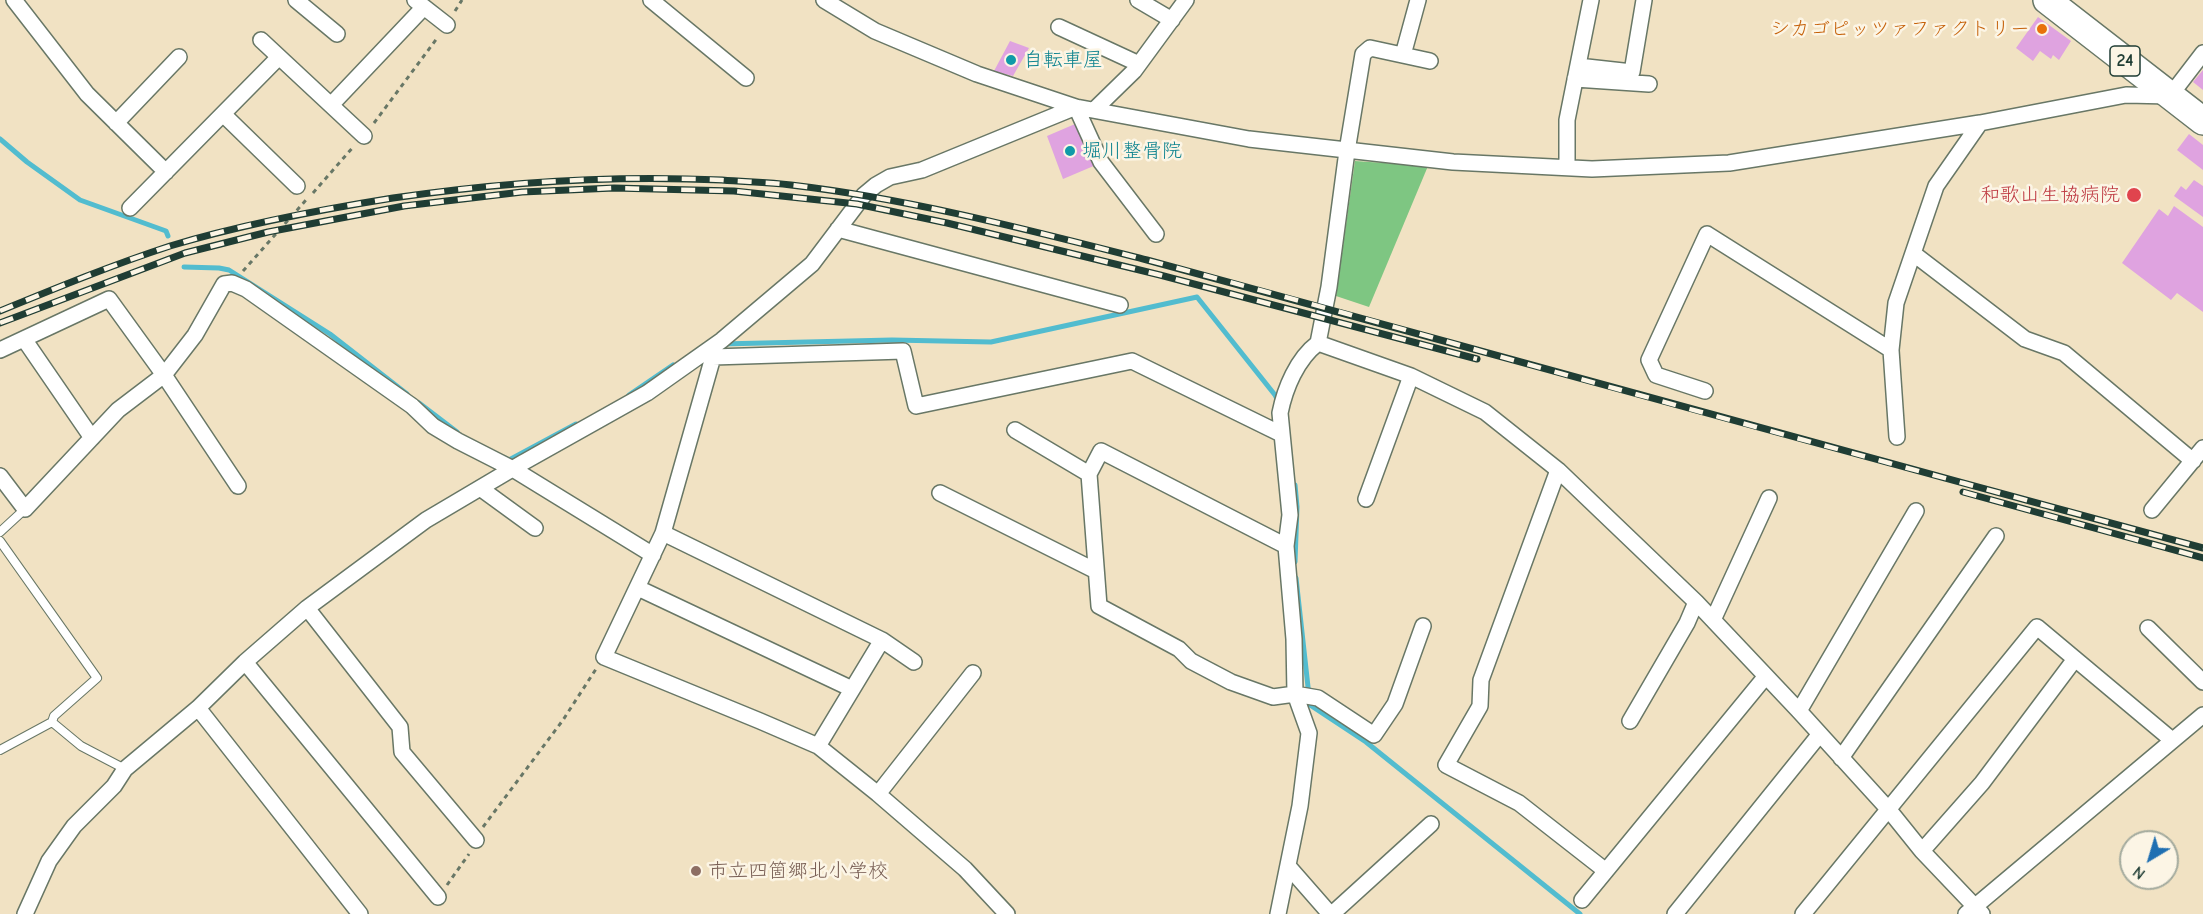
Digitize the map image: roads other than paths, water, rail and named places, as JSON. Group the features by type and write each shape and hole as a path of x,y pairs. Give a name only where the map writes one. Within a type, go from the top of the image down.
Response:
{"highway":[{"name":"24","path":"2047,0 2203,121"}],"street":[{"path":"14,0 87,94 166,172"},
{"path":"296,0 337,34"},
{"path":"651,0 746,78"},
{"path":"824,0 885,36 976,74 1076,107 1249,139 1347,151 1453,162 1592,169 1729,163 1980,123 2126,95 2170,96 2203,53"},
{"path":"1138,0 1172,20"},
{"path":"1095,109 1139,64 1186,0"},
{"path":"1403,55 1418,0"},
{"path":"1567,167 1567,120 1591,0"},
{"path":"1577,72 1632,72 1644,0"},
{"path":"331,105 420,4 447,25"},
{"path":"1059,27 1139,64"},
{"path":"261,39 364,136"},
{"path":"1278,914 1300,806 1309,733 1294,639 1286,546 1290,516 1281,434 1281,406 1299,364 1318,343 1329,287 1347,151 1363,54 1370,48 1430,61"},
{"path":"116,123 179,57"},
{"path":"130,208 279,57"},
{"path":"1577,72 1649,84"},
{"path":"25,914 49,861 74,826 114,786 125,769 198,708 245,662 307,608 426,520 647,393 715,349 812,264 864,195 883,181 922,170 1076,107"},
{"path":"1076,107 1101,162 1156,234"},
{"path":"223,114 297,186"},
{"path":"1897,437 1891,350 1896,303 1936,186 1980,123"},
{"path":"838,229 1120,305"},
{"path":"1705,391 1656,375 1648,360 1707,234 1891,350"},
{"path":"1914,254 2025,339 2064,353 2198,454 2152,510"},
{"path":"0,476 25,509 118,410 164,375 195,335 224,284 232,283 246,289 412,406 433,426 513,468 653,555"},
{"path":"0,350 109,299 164,375 238,486"},
{"path":"24,339 92,438"},
{"path":"1318,343 1411,376 1485,412 1558,470 1696,602 1799,711 1889,810 1974,912 2203,715"},
{"path":"715,349 903,351 916,406 1132,361 1281,434"},
{"path":"715,349 663,532 604,657 818,746 965,869 1007,914"},
{"path":"1366,499 1411,376"},
{"path":"1015,430 1089,474"},
{"path":"1286,546 1101,451 1089,474 1099,606 1179,649 1191,661 1231,682 1273,697 1304,695 1318,698 1374,735 1395,704 1423,626"},
{"path":"1558,470 1481,680 1480,706 1446,765 1519,803 1606,871"},
{"path":"480,488 535,528"},
{"path":"940,493 1096,571"},
{"path":"1713,620 1769,498"},
{"path":"1799,711 1916,511"},
{"path":"663,532 882,639 914,662"},
{"path":"1841,758 1996,536"},
{"path":"638,588 852,689"},
{"path":"1630,721 1687,623 1696,602"},
{"path":"307,608 400,727 402,752 476,840"},
{"path":"1803,914 2037,627 2172,740"},
{"path":"2148,628 2203,682"},
{"path":"818,746 882,639"},
{"path":"1922,851 1982,783 2075,659"},
{"path":"245,662 438,897"},
{"path":"878,794 973,674"},
{"path":"1582,900 1766,676"},
{"path":"198,708 360,914"},
{"path":"1675,914 1820,734"},
{"path":"1288,866 1331,914 1431,824"}],"lane":[{"path":"0,532 25,509"},
{"path":"0,542 97,678 54,716 51,722 0,750"},
{"path":"51,722 81,746 125,769"}],"waterway":[{"path":"0,139 27,162 80,200 166,231 168,236"},
{"path":"184,267 229,270 330,334 407,394"},
{"path":"721,344 892,340 991,342 1197,297 1279,403"},
{"path":"629,395 673,365"},
{"path":"419,403 457,432"},
{"path":"505,458 509,460 576,424"},
{"path":"1295,485 1297,507 1295,562"},
{"path":"1296,578 1310,705 1366,742 1580,914"}],"railway":[{"path":"0,311 170,246 225,231 337,207 475,188 557,181 640,178 782,184 881,198 925,207 1147,260 2203,548"},
{"path":"0,323 185,253 268,232 404,206 522,192 614,188 734,191 857,204 947,223 1160,275 1477,359"},
{"path":"1963,492 2203,558"}],"place":[{"name":"シカゴピッツァファクトリー","path":"2042,29"},
{"name":"自転車屋","path":"1011,60"},
{"name":"堀川整骨院","path":"1070,151"},
{"name":"和歌山生協病院","path":"2134,195"},
{"name":"市立四箇郷北小学校","path":"696,871"}]}
